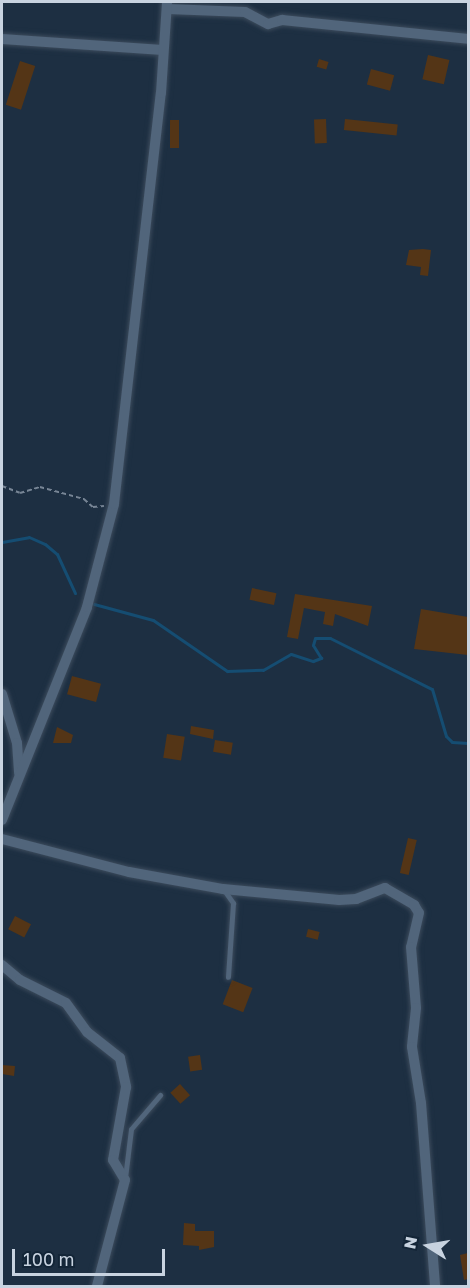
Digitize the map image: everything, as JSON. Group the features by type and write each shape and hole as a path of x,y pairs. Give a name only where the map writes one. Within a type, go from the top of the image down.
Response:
{"street":[{"path":"2,820 87,607 114,504 168,5 245,12 268,24 282,20 468,39"},
{"path":"2,39 163,50"},
{"path":"2,694 17,743 19,779"},
{"path":"2,839 129,872 223,889 339,900 356,899 383,887 418,910 411,947 416,1008 412,1047 423,1114 435,1287"},
{"path":"2,965 20,980 66,1003 87,1032 120,1058 126,1088 113,1160 114,1168 125,1180 97,1287"}],"lane":[{"path":"223,889 232,903 228,977"},
{"path":"125,1180 131,1129 160,1095"}],"path":[{"path":"2,486 20,493 40,487 84,499 93,507 114,504"}],"building":[{"path":"428,55 449,60 444,84 422,79"},
{"path":"319,59 329,62 326,70 317,67"},
{"path":"20,61 35,66 21,110 6,105"},
{"path":"371,69 394,75 390,91 367,84"},
{"path":"314,119 326,119 327,143 315,143"},
{"path":"345,119 398,125 397,135 344,130"},
{"path":"170,120 179,120 179,148 170,148"},
{"path":"409,250 431,250 428,276 420,275 421,267 406,265"},
{"path":"252,588 276,593 274,605 250,600"},
{"path":"295,594 372,606 368,626 335,614 333,626 323,624 325,612 304,608 298,639 287,637"},
{"path":"421,609 468,617 468,655 414,649"},
{"path":"72,676 101,684 96,702 67,694"},
{"path":"191,726 214,730 213,739 190,734"},
{"path":"57,727 73,735 71,743 53,743"},
{"path":"167,734 185,737 181,761 163,758"},
{"path":"215,740 233,743 231,755 213,752"},
{"path":"408,838 417,840 409,875 400,873"},
{"path":"15,916 31,924 24,938 8,929"},
{"path":"308,929 320,932 318,940 306,937"},
{"path":"232,980 253,988 243,1012 223,1004"},
{"path":"200,1055 202,1070 190,1072 188,1057"},
{"path":"2,1065 15,1066 14,1076 2,1074"},
{"path":"180,1084 190,1095 180,1104 170,1093"},
{"path":"184,1223 195,1224 195,1231 214,1231 214,1247 199,1250 199,1246 183,1245"},
{"path":"468,1253 468,1279 464,1280 460,1255"}],"waterway":[{"path":"2,542 29,537 45,544 57,554 75,593"},
{"path":"94,604 153,620 227,671 263,670 291,654 313,661 321,658 313,645 315,638 330,638 432,689 446,736 452,742 468,743"}]}
